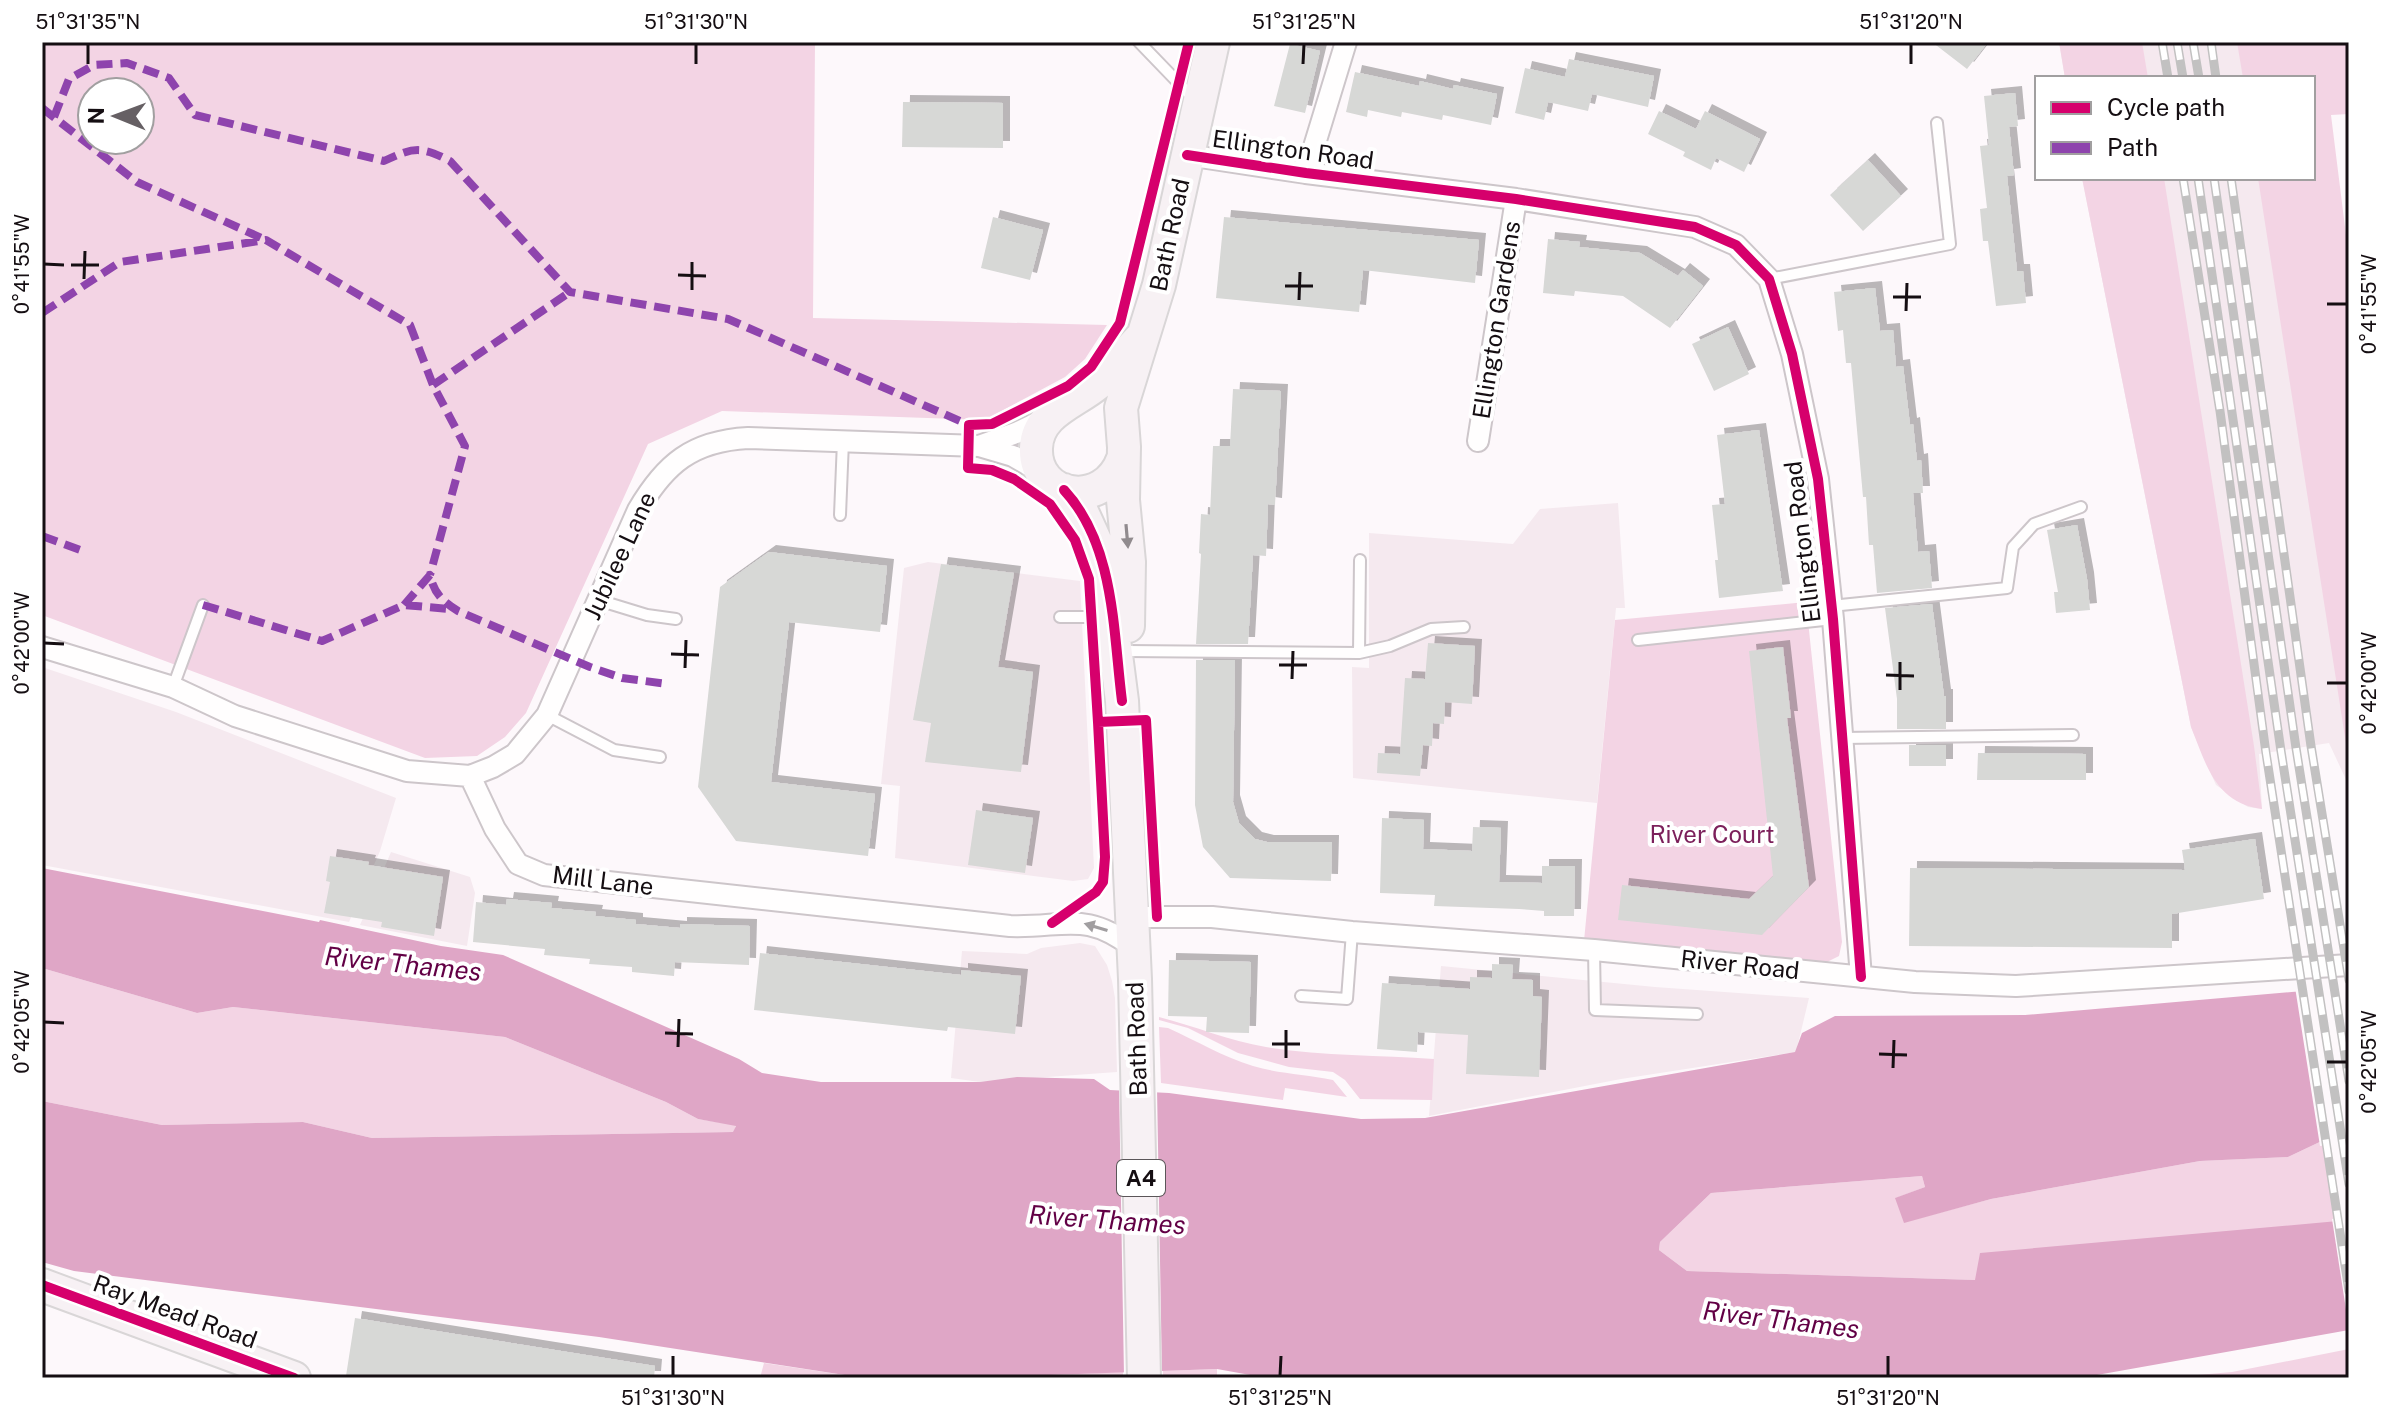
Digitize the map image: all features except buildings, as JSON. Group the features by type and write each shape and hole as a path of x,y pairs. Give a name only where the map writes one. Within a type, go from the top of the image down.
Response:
{"main road":[{"name":"Bath Road","path":"1122,701 1129,562 1123,500 1121,408 1159,285 1213,42"},
{"name":"Bath Road","path":"1144,1378 1134,948 1122,701 1098,547 1082,512 1054,482 1036,454 1036,443 1038,433 1057,412 1097,384 1145,334"},
{"path":"1054,482 1083,493 1100,488 1114,477 1123,447 1118,426 1103,411 1081,405 1057,412"},
{"name":"Ray Mead Road","path":"42,1285 294,1378"}],"street":[{"path":"1306,173 1346,42"},
{"name":"Ellington Road","path":"1187,155 1516,199 1695,227 1736,245 1769,279 1792,354 1818,479 1832,612 1861,977"},
{"name":"Ellington Gardens","path":"1478,441 1516,199"},
{"name":"Jubilee Lane","path":"979,446 1023,430 1057,412"},
{"name":"Jubilee Lane","path":"470,776 515,754 547,715 638,510 652,486 681,458 715,442 731,439 979,446 1013,456 1054,482"},
{"path":"42,647 173,687 235,716 407,771 470,776"},
{"name":"Mill Lane","path":"470,776 495,829 518,864 544,875 1010,926 1074,922 1099,927 1134,948"},
{"name":"River Road","path":"1134,948 1212,917 1915,982 2016,986 2349,965"}],"lane":[{"path":"1139,42 1199,105"},
{"path":"1769,279 1950,244 1937,123"},
{"path":"840,515 843,441"},
{"path":"1638,640 2007,588 2013,547 2023,535 2034,524 2081,507"},
{"path":"1359,653 1360,560"},
{"path":"598,600 647,615 676,619"},
{"path":"173,687 203,605"},
{"path":"1060,617 1111,617"},
{"path":"1126,651 1359,653 1390,646 1431,629 1464,627"},
{"path":"547,715 614,750 660,757"},
{"path":"1842,738 2073,735"},
{"path":"1301,996 1347,999 1352,932"},
{"path":"1594,950 1595,1010 1697,1014"}],"shaded area":[{"path":"2059,42 2293,42 2298,76 2065,76"},
{"path":"2082,180 2314,180 2349,259 2349,786 2329,743 2259,754 2262,809 2248,807 2216,785 2191,727"},
{"path":"1618,503 1625,608 1616,608 1597,803 1353,778 1352,667 1369,668 1369,533 1513,544 1540,509"},
{"path":"928,562 1080,581 1094,868 1088,879 1073,881 895,858 900,786 881,784 904,568"},
{"path":"42,667 176,712 396,798 380,851 349,922 42,865"},
{"path":"391,852 470,877 475,893 467,946 360,925"},
{"path":"1080,943 1095,946 1107,965 1112,981 1117,1072 980,1082 951,1078 962,951 1027,954 1041,948"},
{"path":"1441,966 1809,998 1796,1052 1621,1079 1429,1116"}],"green space":[{"path":"42,42 815,42 813,318 1107,325 1085,359 1065,377 985,420 722,411 648,444 526,713 505,737 477,756 425,758 42,615"},
{"path":"2059,42 2142,42 2148,76 2065,76"},
{"path":"2237,42 2349,42 2349,114 2331,115 2349,259 2349,763 2258,180 2315,180 2315,76 2243,76"},
{"path":"2082,180 2164,180 2262,809 2233,799 2214,780 2191,727"},
{"name":"River Court","path":"1806,602 1842,942 1839,956 1825,963 1584,941 1615,620"},
{"path":"42,968 197,1013 233,1007 505,1037 666,1102 698,1119 736,1125 734,1132 372,1138 303,1122 162,1125 42,1101"},
{"path":"1159,1017 1266,1047 1329,1054 1434,1059 1432,1100 1360,1099 1345,1080 1333,1072 1289,1067 1238,1053 1188,1028 1159,1020"},
{"path":"1159,1027 1168,1028 1253,1066 1333,1080 1347,1097 1285,1088 1283,1100 1161,1083"},
{"path":"2326,1139 2338,1223 2290,1226 1975,1280 1687,1271 1659,1250 1660,1242 1711,1193 1922,1176 1925,1187 1896,1198 1905,1222 1991,1199 2200,1161 2288,1157"},
{"path":"2349,1349 2349,1378 2163,1378 2232,1372"},
{"path":"764,1363 864,1378 760,1378"},
{"path":"1217,1369 1217,1378 1163,1378 1163,1371"},
{"path":"1123,1372 1123,1378 974,1378"}],"water":[{"name":"River Thames","path":"42,868 441,946 503,955 739,1059 762,1073 821,1082 980,1082 1017,1077 1094,1079 1110,1090 1169,1093 1361,1119 1425,1118 1795,1052 1802,1033 1835,1016 2025,1015 2349,987 2326,1139 2288,1157 2200,1161 1991,1199 1904,1223 1895,1198 1925,1187 1922,1176 1711,1193 1660,1242 1659,1250 1687,1271 1975,1280 1980,1253 2349,1220 2349,1330 2080,1378 1267,1378 1217,1369 967,1378 864,1378 599,1337 74,1271 42,1262 42,1101 162,1125 303,1122 372,1138 733,1132 736,1126 698,1119 666,1102 505,1037 233,1007 197,1013 42,968"}],"pier":[{"path":"2349,983 2349,1140 2320,1146 2295,987"},
{"path":"1119,1086 1157,1088 1162,1375 1124,1376"},
{"path":"2349,1216 2349,1329 2332,1219"}],"railway":[{"path":"2162,42 2168,76"},
{"path":"2177,42 2183,76"},
{"path":"2193,42 2199,76"},
{"path":"2211,42 2216,76"},
{"path":"2183,180 2220,411 2266,753 2349,1291"},
{"path":"2198,180 2281,751 2349,1184"},
{"path":"2214,180 2296,748 2349,1081"},
{"path":"2231,180 2311,746 2349,980"}],"marked path":[{"path":"54,117 69,79 94,65 127,63 169,78 195,115 384,161 410,151 432,153 450,161 570,292 728,319 969,425"},
{"path":"42,108 137,182 266,240"},
{"path":"42,313 120,262 266,240 410,325 433,385 465,446 430,575"},
{"path":"433,385 570,292"},
{"path":"42,536 86,552"},
{"path":"404,605 430,575 440,596 458,611 590,667 622,678 668,684"},
{"path":"203,605 322,641 404,605 450,609"}],"cycle path":[{"path":"1052,923 1096,892 1103,882 1105,857 1089,579 1075,540 1050,504 1014,479 992,470 968,468 969,425 992,424 1068,386 1091,367 1120,323 1189,42"},
{"path":"1187,155 1516,199 1695,227 1736,245 1769,279 1792,354 1818,479 1833,619 1861,977"},
{"path":"1064,490 1081,512 1102,562 1109,590 1122,701"},
{"path":"1098,722 1146,720 1157,917"},
{"path":"42,1285 294,1378"}]}
